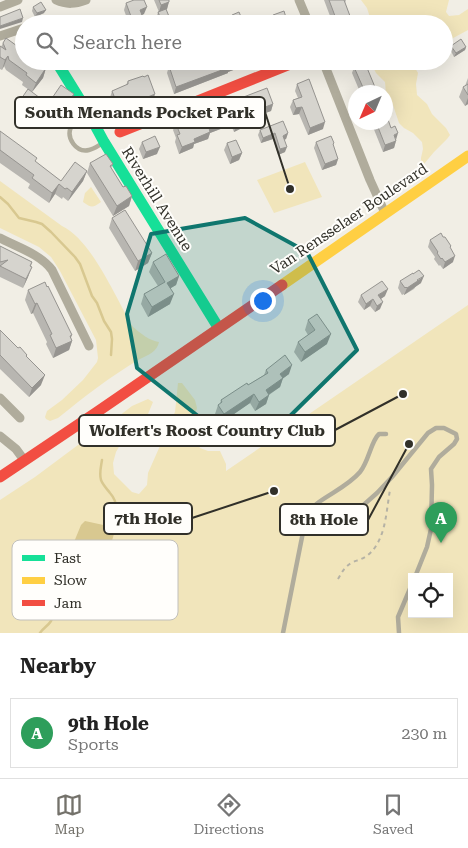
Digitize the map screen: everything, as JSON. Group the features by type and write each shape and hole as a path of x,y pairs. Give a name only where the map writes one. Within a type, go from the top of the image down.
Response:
{"main road":[{"name":"Riverhill Avenue","path":"62,70 218,327"},
{"path":"120,132 275,70"},
{"name":"Van Rensselaer Boulevard","path":"0,477 468,156"}],"street":[{"path":"0,7 18,0"},
{"path":"56,0 62,3 73,4 86,0"},
{"path":"300,0 305,15"},
{"path":"0,36 15,31"},
{"path":"327,70 384,213"},
{"path":"0,238 35,256 52,270 89,346"},
{"path":"0,398 20,418"},
{"path":"0,436 16,449 24,460"}],"lane":[{"path":"88,112 71,126 69,135 72,143 77,148 85,151 104,142"},
{"path":"343,529 359,509 392,477 428,433 436,428 444,428 456,434 457,439 454,444 438,457 431,469 431,529 427,547 417,573"},
{"path":"283,633 307,512 353,480 362,470 370,455 374,438 379,434 386,434"},
{"path":"399,633 398,617 408,593"}],"path":[{"path":"338,579 344,568 366,557 380,539 384,528 392,477"}],"highlighted area":[{"path":"245,218 307,252 357,350 288,418 217,431 137,368 127,314 151,234"}],"shaded area":[{"path":"361,0 449,0 446,12 448,15 369,15"},
{"path":"468,9 468,30 453,38 453,16 459,15"},
{"path":"374,70 416,70 418,73 417,95 427,104 432,114 446,128 450,135 424,164 421,163 422,142 399,123 393,105 393,85 385,85 385,82"},
{"path":"305,162 322,197 274,213 257,180"},
{"path":"0,181 73,233 102,271 133,327 142,334 159,342 152,353 119,372 58,418 50,421 45,417 47,411 83,380 97,362 96,340 51,257 39,247 0,228"},
{"path":"91,187 101,202 92,206 83,202 85,193"},
{"path":"468,305 468,633 0,633 0,500 97,433 132,406 148,399 153,402 148,414 139,419 125,436 116,452 113,463 114,474 132,492 139,494 147,485 148,473 175,412 178,383 182,383 195,400 197,408 192,426 195,440 200,448 208,451 220,451 226,464 226,471"},
{"path":"85,521 108,526 110,522 117,524 112,540 75,540 81,525"}],"building":[{"path":"134,0 144,0 147,7 140,10 142,15 130,15 126,3"},
{"path":"159,0 169,0 169,2 161,5"},
{"path":"329,0 344,0 350,15 335,15"},
{"path":"41,2 46,10 37,13 33,7"},
{"path":"20,9 22,15 15,15 15,21 0,26 0,17"},
{"path":"166,9 168,15 159,15 158,12"},
{"path":"284,11 285,15 273,15"},
{"path":"6,38 15,44 15,64 9,60 8,56 5,60 0,57 0,46 6,50 3,43"},
{"path":"461,39 466,47 456,53 453,45"},
{"path":"23,70 45,70 36,83 26,75 27,73"},
{"path":"170,70 222,70 176,87"},
{"path":"355,70 368,70 374,85 362,85"},
{"path":"148,75 155,94 131,104 130,101 115,106 111,97 114,96 112,91 128,84 128,81"},
{"path":"309,79 325,122 310,128 302,107 296,108 293,100 302,97 297,84"},
{"path":"468,84 468,95 463,87"},
{"path":"61,85 74,94 59,114 47,106 40,117 19,102 28,89 48,104"},
{"path":"267,88 273,104 242,116 245,122 236,125 233,118 209,128 210,132 194,139 195,142 182,147 177,135 180,134 176,124 203,113 218,108 219,110 242,101 241,98"},
{"path":"283,121 288,133 283,136 287,147 280,149 275,133 263,138 260,130"},
{"path":"395,126 398,133 394,135 396,141 385,145 379,130 393,130"},
{"path":"0,131 37,158 35,161 61,181 75,162 87,171 72,192 59,184 52,193 32,178 34,175 0,150"},
{"path":"155,136 160,147 146,152 142,142"},
{"path":"331,136 338,159 325,164 316,142"},
{"path":"236,140 242,153 232,157 227,143"},
{"path":"106,154 113,164 110,166 123,187 126,186 132,196 117,206 90,163"},
{"path":"125,210 152,253 138,261 112,218"},
{"path":"441,233 451,246 455,256 445,262 441,259 430,240"},
{"path":"0,246 32,262 30,266 32,267 26,279 0,266 8,260 0,262"},
{"path":"166,254 179,276 167,283 174,294 152,307 144,294 165,282 153,262"},
{"path":"419,270 424,276 405,288 400,281"},
{"path":"382,281 388,289 378,295 383,302 377,306 373,299 366,304 361,295"},
{"path":"45,282 72,335 70,336 72,341 56,348 50,335 52,334 37,303 35,304 28,290"},
{"path":"317,314 331,334 305,352 298,342 315,330 308,320"},
{"path":"0,330 18,348 20,347 26,356 45,375 32,388 0,355"},
{"path":"285,355 292,365 280,374 283,378 266,390 269,395 259,402 254,394 224,414 218,405 222,402 221,400 247,383 248,385 268,373 266,370"}],"waterway":[{"path":"0,197 19,218 42,224 80,264 92,296 111,332 111,355"},
{"path":"102,460 101,480 113,496 116,504 116,515 113,523"},
{"path":"40,633 51,620"}],"traffic: fast":[{"path":"62,70 218,327"}],"traffic: slow":[{"path":"282,285 468,156"}],"traffic: jam":[{"path":"120,132 275,70"},
{"path":"0,477 282,285"}],"place":[{"name":"South Menands Pocket Park","path":"290,189"},
{"name":"Wolfert's Roost Country Club","path":"403,394"},
{"name":"8th Hole","path":"409,444"},
{"name":"7th Hole","path":"274,491"},
{"name":"9th Hole","path":"441,543"}]}
